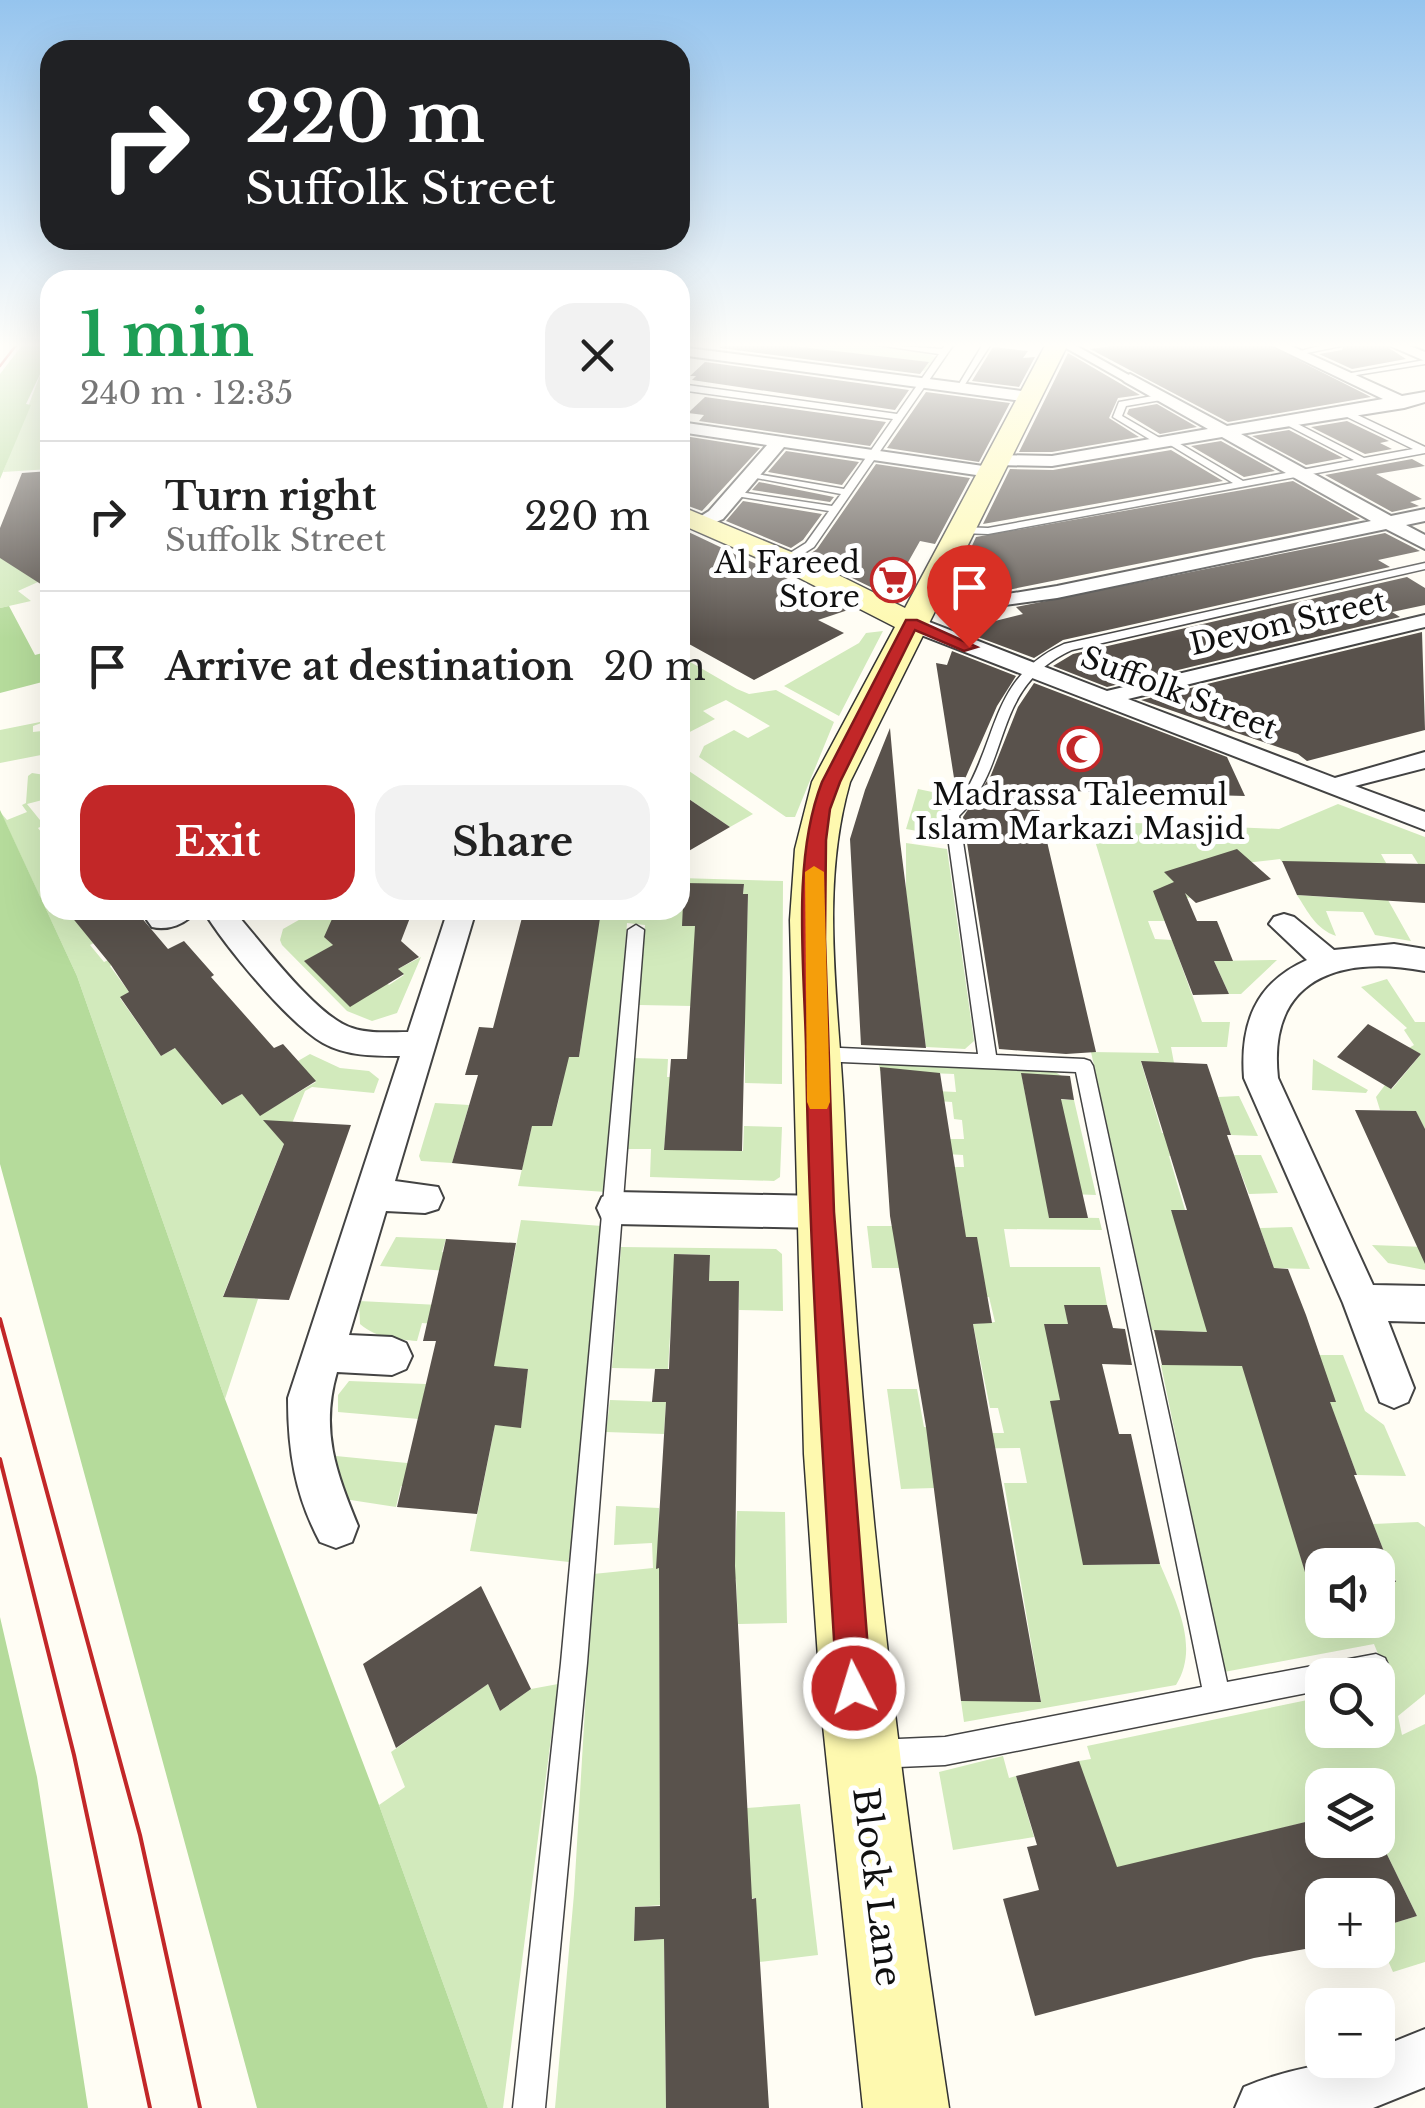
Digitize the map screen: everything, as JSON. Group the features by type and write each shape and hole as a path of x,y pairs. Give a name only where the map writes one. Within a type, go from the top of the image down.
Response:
{"main road":[{"name":"Block Lane","path":"906,2108 860,1755 821,1212 814,873 821,809 935,616 961,530 1006,442"},
{"path":"690,518 786,560 935,616"}],"street":[{"path":"690,518 716,515 779,442"},
{"path":"782,442 906,460 994,466 1164,442"},
{"path":"1247,442 1425,542"},
{"path":"935,616 1425,514"},
{"name":"Suffolk Street","path":"935,616 1027,669 1425,822"},
{"name":"Devon Street","path":"1109,701 1118,694 1425,622"},
{"path":"1346,780 1425,760"},
{"path":"225,920 314,1018 334,1034 368,1042 418,1044"},
{"path":"336,1526 321,1503 308,1452 309,1398 459,920"},
{"path":"1284,924 1327,961"},
{"path":"1394,1388 1362,1302 1261,1078 1256,1058 1264,1020 1282,991 1327,961 1356,955 1425,960"},
{"path":"373,1195 425,1198"},
{"path":"614,1208 821,1212"},
{"path":"1362,1302 1425,1304"},
{"path":"321,1352 392,1356"},
{"path":"1265,2108 1342,2090 1425,2058"}],"lane":[{"path":"786,560 810,545 881,442"},
{"path":"1167,442 1242,484"},
{"path":"1327,442 1364,462"},
{"path":"961,530 988,531 1424,450"},
{"path":"751,476 847,492"},
{"path":"736,493 836,509"},
{"path":"988,1060 952,816 969,800 1018,679 1027,669 1068,646 1425,566"},
{"path":"530,2108 614,1208 636,930"},
{"path":"818,1054 1084,1066 1217,1696"},
{"path":"860,1755 945,1751 1305,1680"}],"green space":[{"path":"0,442 15,442 0,479"},
{"path":"14,442 40,442 40,470 3,472"},
{"path":"0,534 40,547 40,568 34,579 38,582 18,591 31,601 0,608"},
{"path":"9,606 35,655 40,654 40,683 0,693 0,608"},
{"path":"883,631 839,716 784,686 859,643 866,633"},
{"path":"690,662 749,694 776,690 834,722 795,817 786,817 699,757 704,746 734,730 748,738 770,726 726,700 703,711 715,719 690,732"},
{"path":"40,722 33,726 33,732 40,731 40,755 0,763 0,730"},
{"path":"690,772 753,814 730,827 690,800"},
{"path":"40,774 40,801 27,804 40,820 40,897 1,813 7,820 27,812 22,805 26,803 28,776"},
{"path":"918,789 961,798 942,808 945,836 906,829"},
{"path":"1338,804 1425,837 1425,875 1412,854 1381,854 1398,884 1373,864 1280,859 1165,872 1190,898 1174,897 1181,921 1148,921 1155,939 1172,940 1202,1022 1230,1022 1227,1047 1171,1047 1174,1063 1141,1062 1162,1133 1182,1134 1188,1155 1169,1156 1185,1210 1171,1211 1216,1268 1258,1402 1335,1402 1318,1355 1343,1355 1365,1411 1384,1425 1406,1476 1357,1475 1336,1419 1277,1474 1305,1572 1305,1638 1395,1638 1395,1548 1383,1548 1373,1524 1418,1522 1425,1527 1425,1694 1398,1716 1402,1735 1425,1724 1425,1962 1393,1972 1395,1923 1417,1916 1389,1858 1395,1858 1395,1768 1305,1768 1305,1822 1084,1878 1079,1761 1091,1759 1087,1746 1305,1701 1305,1748 1395,1748 1395,1658 1380,1658 1374,1644 1224,1672 1161,1365 1217,1365 1208,1332 1152,1330 1091,1052 1159,1053 1089,821 1279,829"},
{"path":"0,810 40,896 40,920 51,920 77,976 225,1399 379,1805 488,2108 257,2108 0,1164"},
{"path":"906,843 947,849 974,1041 965,1049 926,1047 906,892"},
{"path":"690,878 783,881 782,1084 745,1083 745,1007 639,1005 645,925 627,923 606,1192 518,1186 532,1126 552,1126 560,1095 542,1055 579,1057 583,1031 527,1029 598,920 690,920","holes":["744,884 743,894 748,895 745,1001 696,926 682,926"]},
{"path":"1297,895 1375,895 1378,900 1388,900 1411,941 1375,935 1363,912 1326,911 1336,936 1318,924"},
{"path":"51,920 78,920 102,939 90,945 104,962 149,940 153,944 110,966 129,992 120,998 161,1056 179,1046 221,1105 242,1094 260,1115 316,1082 291,1065 310,1054 340,1068 369,1071 379,1079 374,1093 312,1087 305,1091 223,1296 258,1299 225,1399 77,976"},
{"path":"299,920 334,920 330,942 345,957 335,962 323,951 305,961 381,978 389,985 404,975 398,969 421,957 397,1013 372,1021 347,1011 282,945 283,929"},
{"path":"1277,960 1241,994 1229,994 1214,961"},
{"path":"1387,979 1415,1022 1425,1022 1425,1129 1416,1111 1380,1110 1376,1097 1385,1085 1392,1089 1421,1054 1409,1048 1414,1045 1404,1030 1407,1028 1361,987"},
{"path":"632,1058 668,1059 667,1077 687,1077 681,1126 666,1127 664,1149 743,1151 744,1126 782,1127 780,1177 774,1181 650,1177 651,1149 625,1149"},
{"path":"1313,1059 1368,1090 1312,1090"},
{"path":"879,1065 1052,1070 1065,1078 1022,1077 1026,1098 1074,1100 1096,1195 1045,1193 1049,1217 1099,1218 1102,1230 1004,1229 1010,1267 1100,1267 1107,1305 1065,1305 1068,1324 1047,1324 1067,1433 1084,1565 1160,1564 1186,1640 1183,1670 1176,1685 964,1722 961,1701 1041,1701 1004,1483 1027,1483 1020,1448 930,1449 934,1488 901,1489 887,1389 917,1389 924,1427 967,1425 969,1433 1004,1433 998,1408 990,1408 973,1324 995,1322 989,1297 967,1298 981,1264 976,1237 956,1237 900,1268 872,1268 867,1226 963,1217 961,1205 953,1204 947,1167 964,1167 963,1155 945,1154 943,1139 964,1139 962,1120 954,1119 952,1102 937,1101 935,1091 956,1092 954,1074 880,1071"},
{"path":"1239,1096 1258,1136 1231,1135 1218,1097"},
{"path":"435,1103 469,1105 452,1163 421,1161 419,1156"},
{"path":"1234,1155 1261,1155 1278,1193 1249,1194"},
{"path":"521,1220 602,1226 569,1562 470,1551 495,1425 521,1427 528,1369 437,1363 497,1345"},
{"path":"1292,1227 1310,1269 1274,1268 1260,1228"},
{"path":"396,1237 446,1239 442,1252 451,1253 447,1271 380,1266"},
{"path":"1372,1245 1425,1247 1425,1270 1388,1263"},
{"path":"621,1247 776,1249 782,1254 783,1311 739,1310 739,1282 709,1281 710,1255 675,1254 668,1369 612,1368"},
{"path":"359,1301 439,1305 434,1324 422,1323 417,1341 387,1337 367,1329 360,1324"},
{"path":"349,1381 426,1384 419,1419 338,1412 338,1395"},
{"path":"610,1400 666,1402 664,1434 606,1432"},
{"path":"336,1456 417,1464 411,1486 401,1486 396,1507 344,1499 332,1470"},
{"path":"616,1506 659,1508 658,1548 735,1553 737,1511 785,1512 787,1623 738,1624 736,1579 659,1583 660,1869 747,1808 800,1804 818,1955 759,1962 755,1898 635,1907 634,1941 664,1939 666,2108 555,2108 574,1894 593,1574 653,1568 652,1543 614,1545"},
{"path":"0,1617 37,1777 88,2108 0,2108"},
{"path":"488,1684 500,1711 531,1689 558,1684 503,2108 488,2108 379,1805 405,1787 391,1752"},
{"path":"1003,1756 1009,1778 1016,1776 1034,1837 953,1850 939,1772"}],"building":[{"path":"690,442 760,448 702,511 690,507"},
{"path":"891,442 989,442 979,462 887,448"},
{"path":"1024,442 1108,442 1052,452 1019,452"},
{"path":"1223,442 1275,471 1244,477 1191,446"},
{"path":"1264,442 1313,442 1343,458 1306,465"},
{"path":"1342,442 1383,442 1392,449 1365,454"},
{"path":"1171,450 1223,481 983,524 1010,469 1053,470"},
{"path":"786,451 859,462 842,485 768,472"},
{"path":"1412,459 1425,466 1376,474 1422,499 1410,502 1419,506 1392,512 1325,475"},
{"path":"876,464 970,478 935,544 920,541 889,596 807,556 817,549"},
{"path":"40,472 40,584 0,558 0,528 22,473"},
{"path":"1293,481 1360,519 998,592 975,571 983,552 970,550 976,537"},
{"path":"759,482 834,497 830,502 752,490"},
{"path":"743,501 822,514 803,540 791,548 726,521"},
{"path":"690,533 851,609 818,620 844,633 754,680 690,645"},
{"path":"1385,533 1420,551 1378,560 1390,567 1063,640 1034,658 959,630 1023,614 1016,607"},
{"path":"1407,577 1425,588 1425,605 1392,612 1400,617 1107,687 1053,666 1073,654"},
{"path":"1422,632 1425,730 1307,761 1298,754 1141,700"},
{"path":"952,651 1016,676 997,706 957,797 936,663 947,665"},
{"path":"1034,683 1227,757 1245,796 1035,790 1096,1052 999,1049 963,817 991,775 1018,707"},
{"path":"890,728 926,1048 861,1045 850,839"},
{"path":"690,800 730,827 690,850"},
{"path":"1237,849 1271,879 1196,903 1185,893 1197,921 1217,921 1233,961 1214,961 1229,994 1193,995 1153,891 1174,882 1164,872"},
{"path":"1282,861 1425,864 1425,903 1297,895"},
{"path":"690,883 744,884 743,894 748,894 742,1151 664,1150 671,1059 687,1059 695,926 682,926 682,920 690,920"},
{"path":"74,920 143,920 168,949 184,941 274,1048 283,1044 316,1081 260,1116 242,1094 222,1105 175,1048 161,1056 120,997 129,992"},
{"path":"332,920 409,920 401,941 419,957 398,969 404,974 350,1007 304,961 333,945 324,937"},
{"path":"521,920 600,920 579,1057 569,1057 552,1126 532,1126 522,1170 452,1163 478,1075 465,1075 479,1027 493,1028"},
{"path":"1368,1024 1421,1054 1391,1089 1337,1057"},
{"path":"1141,1061 1207,1064 1231,1135 1227,1135 1274,1268 1288,1269 1306,1315 1336,1402 1330,1402 1354,1475 1383,1548 1305,1548 1305,1572 1242,1366 1162,1365 1154,1330 1207,1332 1171,1210 1187,1210"},
{"path":"880,1067 940,1073 966,1237 977,1237 992,1323 973,1324 1041,1702 961,1701 926,1427 890,1216"},
{"path":"1021,1073 1070,1076 1074,1100 1061,1099 1088,1218 1049,1218"},
{"path":"1355,1110 1416,1111 1425,1129 1425,1264"},
{"path":"263,1120 351,1125 289,1300 223,1297 284,1144"},
{"path":"446,1239 516,1243 494,1366 528,1369 521,1428 495,1425 477,1514 397,1507 436,1341 423,1341"},
{"path":"674,1254 710,1255 709,1281 739,1281 735,1566 752,1899 756,1898 769,2108 666,2108 664,1939 634,1941 635,1907 660,1906 659,1568 656,1569 666,1402 652,1402 655,1369 669,1369"},
{"path":"1064,1305 1107,1305 1113,1328 1125,1329 1132,1365 1102,1364 1119,1434 1131,1434 1160,1564 1083,1565 1050,1401 1060,1400 1044,1324 1068,1324"},
{"path":"481,1586 531,1689 500,1711 488,1684 396,1748 363,1664"},
{"path":"1079,1761 1117,1867 1305,1822 1305,1858 1389,1858 1417,1916 1395,1923 1395,1878 1305,1878 1305,1949 1254,1958 1035,2016 1003,1899 1039,1890 1027,1847 1037,1845 1016,1776"}],"tram line":[{"path":"0,1319 140,1835 200,2108"},
{"path":"0,1459 74,1755 150,2108"}],"slow traffic":[{"path":"814,872 819,1102"}],"place":[{"name":"Al Fareed Store","path":"893,580"},
{"name":"Madrassa Taleemul Islam Markazi Masjid","path":"1080,749"}],"route":[{"path":"854,1688 821,1212 814,939 816,840 831,782 911,623 969,647"}]}
